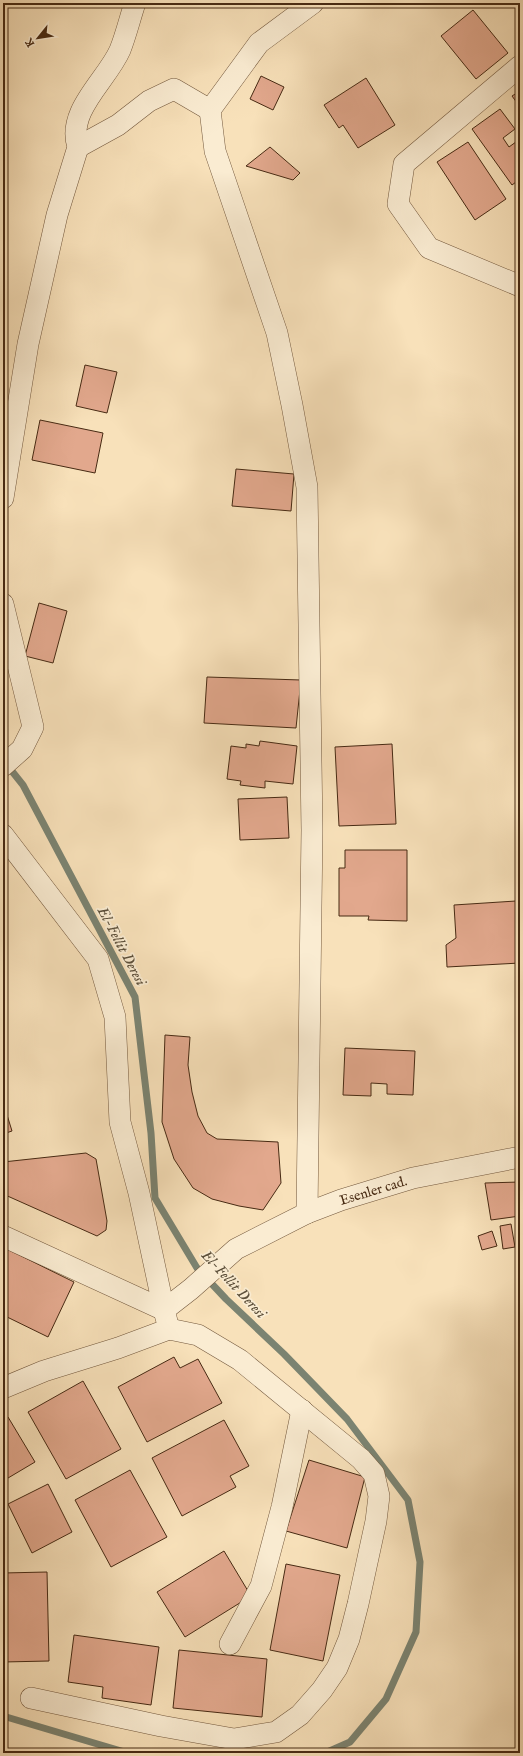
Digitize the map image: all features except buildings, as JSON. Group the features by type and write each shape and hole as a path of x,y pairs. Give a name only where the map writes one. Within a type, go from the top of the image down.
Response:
{"street":[{"path":"3,498 30,336 57,215 78,147 75,137 76,125 88,100 120,51 135,3"},
{"path":"307,1213 312,830 307,487 277,333 216,151 210,110 259,43 313,3"},
{"path":"520,66 404,164 398,204 428,248 520,286"},
{"path":"78,147 118,125 150,101 174,89 210,110"},
{"path":"3,604 33,727 22,749 10,759"},
{"path":"3,835 98,959 115,1017 120,1122 139,1193 166,1319"},
{"name":"Esenler cad.","path":"3,1388 44,1371 118,1348 166,1319 191,1289 236,1249 307,1213 341,1200 412,1178 520,1157"},
{"path":"3,1236 198,1335 240,1360 361,1459 374,1474 379,1496 376,1521 360,1597 349,1639 337,1668 322,1690 300,1715 276,1732 234,1739 162,1726 31,1698"},
{"path":"230,1644 261,1586 282,1507 302,1410"}],"waterway":[{"name":"El-Fellit Deresi","path":"7,765 23,785 135,997 151,1133 155,1198 197,1268 226,1299 284,1354 347,1419 408,1500 420,1562 416,1632 386,1699 350,1742 325,1753"},
{"name":"El-Fellit Deresi","path":"3,1716 128,1753"}]}
